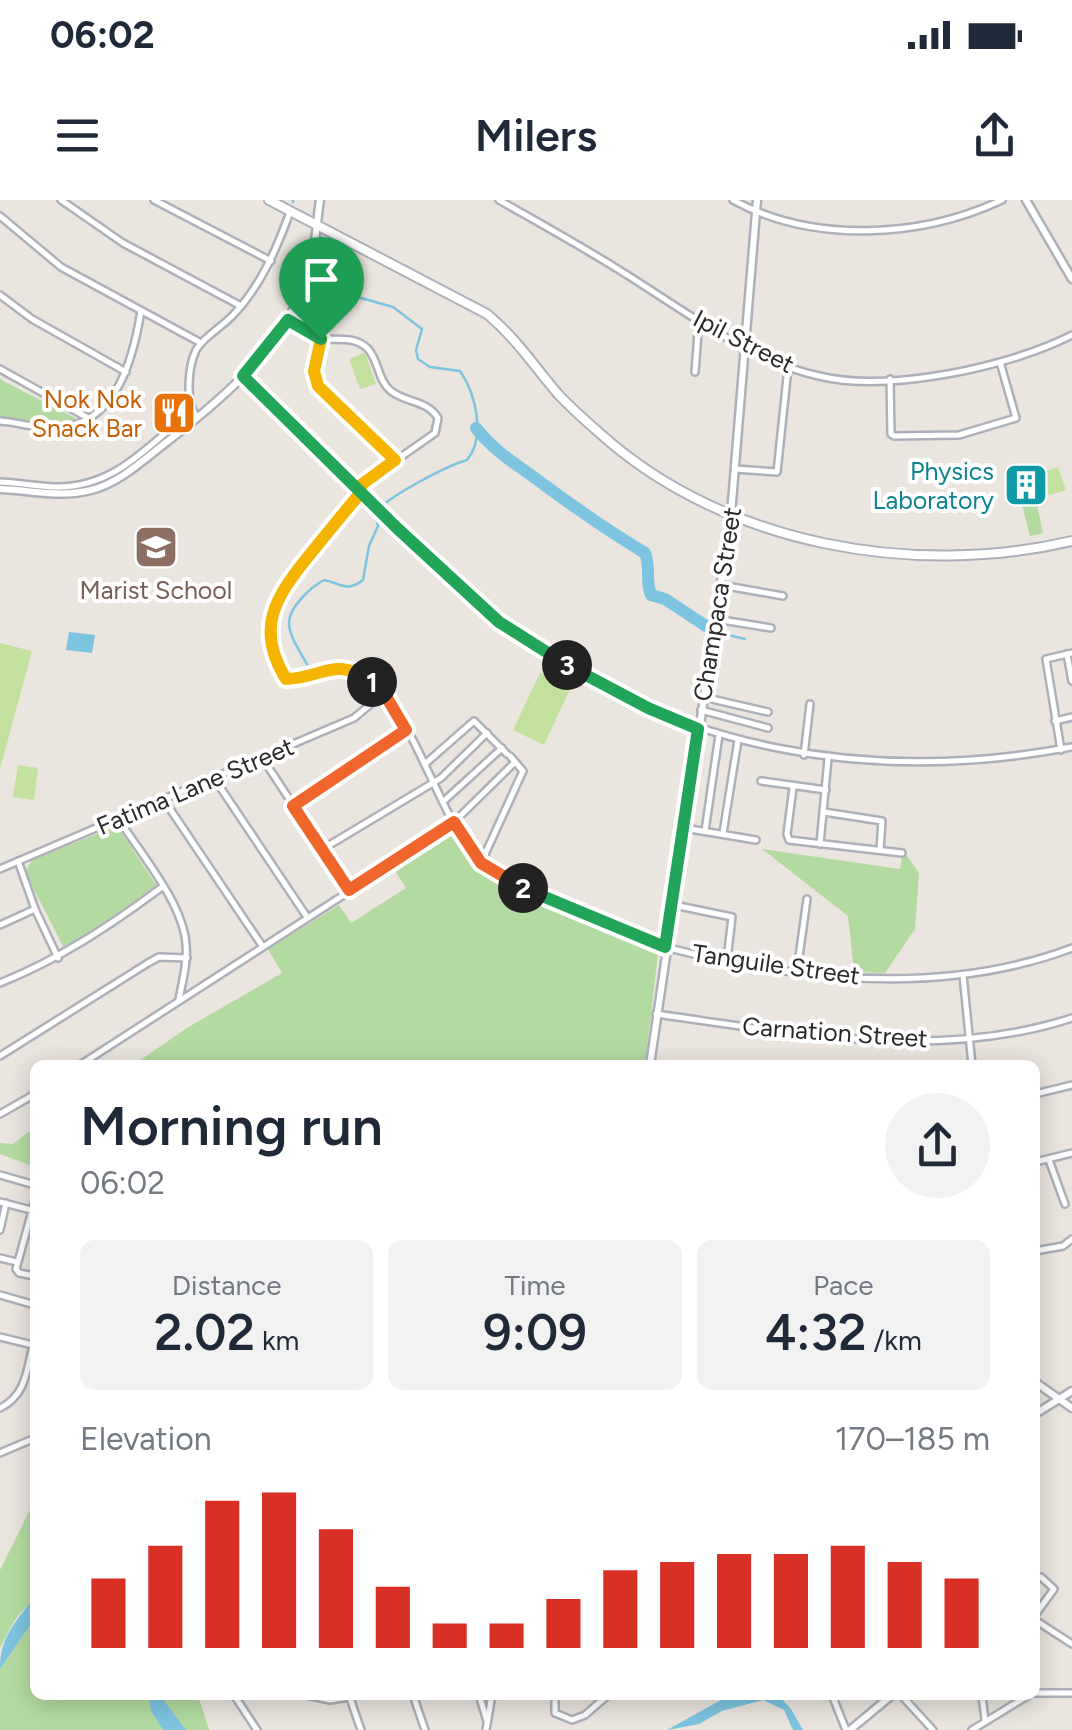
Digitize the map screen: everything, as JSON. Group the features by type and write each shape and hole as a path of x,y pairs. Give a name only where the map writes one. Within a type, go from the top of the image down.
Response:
{"main road":[{"path":"268,200 487,314 512,335 558,394 604,437 660,476 731,514 816,542 880,552 998,554 1072,541"}],"street":[{"path":"61,200 122,243 241,306"},
{"path":"154,200 271,260"},
{"path":"0,485 59,494 96,489 124,475 243,376 288,320 308,275 320,200"},
{"name":"Ipil Street","path":"499,200 746,348 788,367 832,378 947,375 1000,362 1072,335"},
{"path":"733,200 757,212 829,228 870,231 950,219 1002,200"},
{"name":"Champaca Street","path":"651,1060 731,514 757,200"},
{"path":"1026,200 1072,279"},
{"path":"194,414 192,363 202,343 241,306 271,260 290,212"},
{"path":"0,216 61,267 202,343"},
{"path":"0,228 8,223"},
{"path":"0,295 32,319 126,372"},
{"path":"0,421 56,428 76,425 88,418 111,398 126,372 135,349 141,311"},
{"path":"288,320 321,339 338,338 362,344 372,354 386,387 434,412 438,426 435,433 359,490"},
{"path":"694,372 699,320"},
{"path":"321,339 314,371 318,386 395,460"},
{"path":"890,379 894,436 960,434 1016,418 1000,362"},
{"path":"735,469 778,472 788,367"},
{"path":"0,369 88,418"},
{"path":"243,376 379,510 511,631 593,681 698,729 828,759 916,763 1072,748"},
{"name":"Tanguile Street","path":"359,490 284,587 272,611 270,636 286,679 339,667 370,680 384,693 445,799 454,822 481,863 510,882 665,947 797,970 867,977 963,975 1032,961 1072,948"},
{"path":"721,585 783,596"},
{"path":"716,619 770,628"},
{"path":"1061,750 1046,659 1070,653 1072,681"},
{"name":"Fatima Lane Street","path":"0,870 354,718 384,693"},
{"path":"704,697 768,712"},
{"path":"804,755 810,704"},
{"path":"701,710 768,728"},
{"path":"1055,721 1072,717"},
{"path":"424,764 476,722 523,770 481,863"},
{"path":"293,806 406,730"},
{"path":"321,850 434,782 487,732"},
{"path":"705,831 719,735"},
{"path":"723,833 738,740"},
{"path":"445,799 502,748"},
{"path":"263,758 349,890"},
{"path":"820,844 828,759"},
{"path":"88,1060 454,822 515,762"},
{"path":"214,778 307,917"},
{"path":"761,781 826,790"},
{"path":"793,788 788,838 902,853"},
{"path":"163,799 263,947"},
{"path":"824,812 882,821 880,850"},
{"path":"118,818 178,912 185,934 186,958 179,1001"},
{"path":"690,829 756,840"},
{"path":"18,862 58,958"},
{"path":"0,983 58,958 162,887"},
{"path":"797,970 807,899"},
{"path":"672,904 732,917 727,960"},
{"path":"0,925 35,910"},
{"path":"0,1056 148,963 159,958 186,958"},
{"path":"963,975 972,1060"},
{"name":"Carnation Street","path":"656,1014 839,1038 970,1039 1072,1018"},
{"path":"1040,1093 1072,1084"},
{"path":"0,1114 30,1097"},
{"path":"1040,1161 1072,1154"},
{"path":"1050,1160 1066,1204"},
{"path":"0,1175 30,1184"},
{"path":"0,1230 3,1202 30,1209"},
{"path":"30,1217 17,1262 19,1273 30,1275"},
{"path":"1040,1251 1063,1246 1072,1239"},
{"path":"0,1258 17,1262"},
{"path":"0,1295 30,1303"},
{"path":"0,1338 30,1342"},
{"path":"0,1408 20,1394 30,1357"},
{"path":"1040,1385 1072,1408"},
{"path":"1040,1411 1072,1392"},
{"path":"0,1453 30,1440"},
{"path":"1040,1578 1054,1590 1040,1610"},
{"path":"1040,1621 1072,1644"},
{"path":"1040,1694 1072,1694"},
{"path":"237,1700 256,1730"},
{"path":"350,1700 361,1730"},
{"path":"415,1700 426,1730"},
{"path":"480,1700 487,1726"},
{"path":"487,1726 491,1700"},
{"path":"554,1700 555,1713 572,1720 592,1711 603,1700"},
{"path":"834,1700 848,1730 886,1700"},
{"path":"906,1700 933,1730"},
{"path":"983,1700 985,1720"},
{"path":"972,1730 1021,1700"}],"green space":[{"path":"365,353 376,384 360,389 349,359"},
{"path":"0,378 75,418 72,422 41,423 0,417"},
{"path":"1058,467 1066,490 1049,495 1041,473"},
{"path":"1036,501 1043,533 1030,536 1022,505"},
{"path":"0,643 32,651 0,769"},
{"path":"540,673 571,687 544,745 513,730"},
{"path":"18,765 38,768 34,800 13,797"},
{"path":"117,826 156,885 93,932 64,948 25,872 32,860"},
{"path":"454,831 472,864 500,883 649,945 658,954 646,1060 140,1060 282,973 268,949 339,905 351,923 406,888 394,869"},
{"path":"762,849 900,869 903,850 919,873 915,929 885,973 854,972 848,916"},
{"path":"30,1131 30,1165 0,1154 0,1143 13,1144"},
{"path":"30,1510 30,1604 18,1615 0,1648 0,1570"},
{"path":"30,1625 30,1700 149,1700 163,1730 0,1730 0,1669"},
{"path":"164,1700 200,1700 209,1730 186,1730"}],"water":[{"path":"69,632 95,635 92,653 66,650"},
{"path":"30,1603 30,1625 0,1669 5,1640"},
{"path":"149,1700 164,1700 186,1730 163,1730"},
{"path":"721,1700 763,1700 722,1711 699,1724 667,1730"},
{"path":"763,1700 783,1700 803,1730 793,1730 784,1710"}],"waterway":[{"path":"309,668 289,623 297,604 324,580 348,587 363,580 369,546 378,526 375,513 418,483 467,460 473,451 477,428 471,391 460,371 430,367 418,359 416,350 422,329 393,307 340,292 313,276"},
{"path":"476,428 511,461 645,553 651,595 665,599 709,628"},
{"path":"719,633 745,639"}],"place":[{"name":"Nok Nok Snack Bar","path":"174,413"},
{"name":"Physics Laboratory","path":"1026,485"},
{"name":"Marist School","path":"156,547"}],"route":[{"path":"321,339 288,320 243,376 357,488 361,491 398,529 499,622 593,681 698,729 665,947 510,882 481,863 454,822 349,890 293,806 406,730 384,693 370,680 339,667 288,680 272,648 272,611 284,587 358,496 361,491 357,488 395,460 318,386 314,371 321,339"}]}
